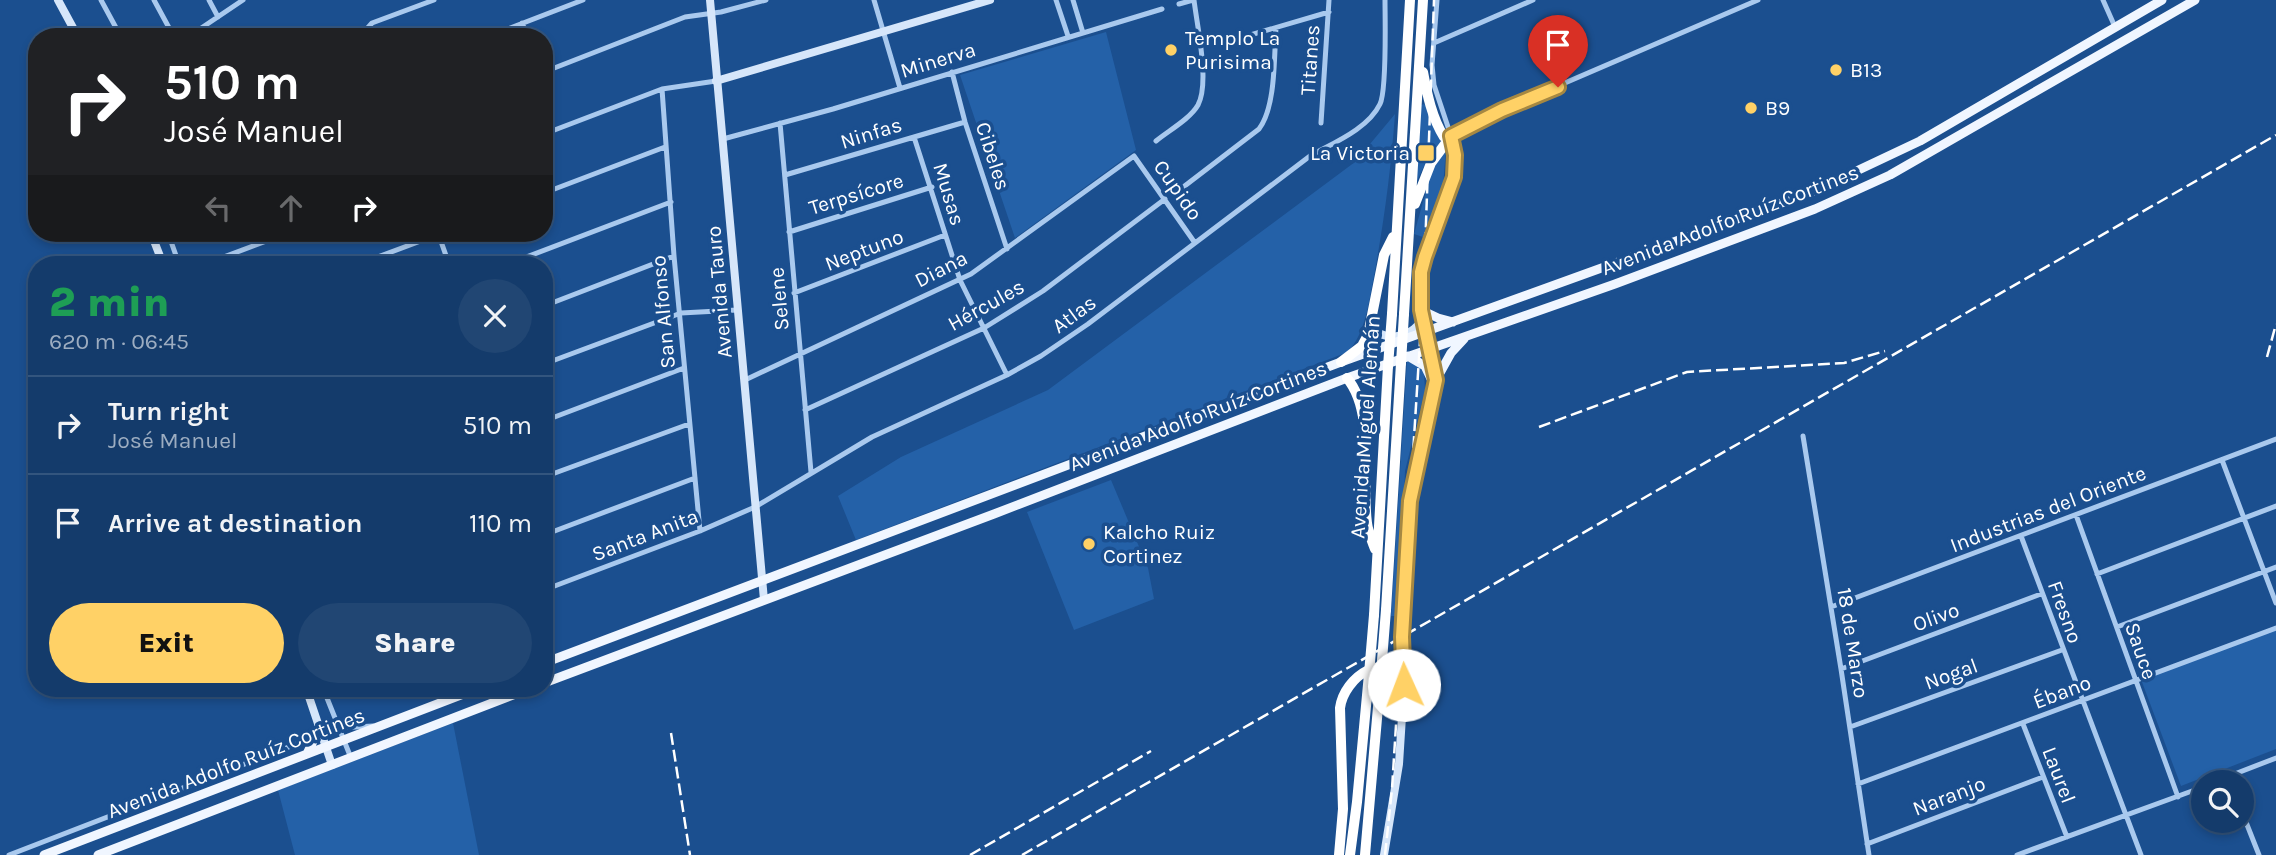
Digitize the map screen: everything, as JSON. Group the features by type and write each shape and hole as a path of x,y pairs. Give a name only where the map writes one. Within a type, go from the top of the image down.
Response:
{"highway":[{"name":"Avenida Miguel Alemán","path":"1350,855 1374,615 1410,0"},
{"name":"Avenida Miguel Alemán","path":"1365,855 1405,360 1404,314 1423,0"},
{"path":"1420,55 1429,101 1439,128 1443,136 1451,136"},
{"path":"1409,220 1431,163 1451,136"},
{"path":"1341,362 1362,346 1371,327 1384,256 1395,235"},
{"path":"1346,378 1355,390 1362,411 1366,520 1376,552"},
{"path":"1339,855 1343,809 1339,708 1341,699 1353,680 1373,668 1395,671 1404,685"}],"main road":[{"name":"Avenida Adolfo Ruíz Cortines","path":"553,660 1341,362 1824,186 1920,141 2162,0"},
{"name":"Avenida Adolfo Ruíz Cortines","path":"553,680 1346,378 1405,360 1431,348 1815,209 1890,175 2195,0"},
{"path":"1421,310 1445,321 1455,322"},
{"path":"1435,384 1451,353 1469,335"},
{"path":"1405,360 1425,366 1435,384"},
{"name":"Avenida Adolfo Ruíz Cortines","path":"44,855 456,697"},
{"name":"Avenida Adolfo Ruíz Cortines","path":"98,855 508,697"},
{"path":"306,754 318,735"}],"street":[{"path":"58,0 73,28"},
{"path":"101,0 116,28"},
{"path":"154,0 169,28"},
{"path":"209,0 218,17"},
{"path":"202,28 243,0"},
{"path":"368,28 372,23 434,0"},
{"path":"510,28 583,0"},
{"name":"Avenida Tauro","path":"710,0 764,600"},
{"path":"553,68 685,17 721,12 766,0"},
{"path":"874,0 900,88"},
{"path":"553,131 662,89 716,81 990,0"},
{"path":"1056,0 1068,36"},
{"path":"1073,0 1083,33"},
{"path":"1156,141 1193,111 1200,100 1203,83 1193,0 1179,4"},
{"name":"Titanes","path":"1321,122 1329,0"},
{"name":"Atlas","path":"755,507 872,437 1007,375 1058,346 1310,156 1347,135 1373,114 1381,101 1385,0"},
{"path":"1371,327 1377,334 1385,337 1403,334 1418,327 1425,257 1454,177 1455,155 1434,85 1432,65 1437,0"},
{"path":"1434,43 1533,0"},
{"path":"1451,136 1502,110 1758,0"},
{"path":"2103,0 2115,27"},
{"name":"Minerva","path":"723,139 1161,9"},
{"path":"1223,43 1329,12"},
{"path":"522,23 524,28"},
{"path":"1182,188 1264,123 1269,106 1276,28"},
{"name":"Cibeles","path":"952,72 965,122 1007,248"},
{"name":"San Alfonso","path":"662,89 674,256 701,531"},
{"name":"Ninfas","path":"785,175 965,122"},
{"name":"Selene","path":"780,123 811,472"},
{"name":"Musas","path":"914,137 960,280 1007,375"},
{"path":"553,190 665,146"},
{"name":"Cupido","path":"1134,156 1195,243"},
{"name":"Diana","path":"745,380 960,280 1134,156"},
{"name":"Terpsícore","path":"789,232 932,187"},
{"name":"Hércules","path":"805,410 984,328 1043,291 1165,200"},
{"path":"529,256 671,202"},
{"name":"Neptuno","path":"794,293 945,235"},
{"path":"226,256 264,242"},
{"path":"380,256 416,242"},
{"path":"553,303 674,256"},
{"path":"553,361 681,313 737,310"},
{"path":"1384,855 1399,764 1404,685 1402,637 1410,501 1435,384 1431,348 1421,310"},
{"path":"553,418 684,368"},
{"path":"553,474 689,424"},
{"name":"18 de Marzo","path":"1803,436 1868,855"},
{"name":"Industrias del Oriente","path":"1831,607 2276,439"},
{"path":"2222,460 2276,603"},
{"path":"553,533 695,478"},
{"path":"2096,574 2276,506"},
{"name":"Santa Anita","path":"553,587 701,531 755,507"},
{"name":"Sauce","path":"2076,515 2178,797"},
{"name":"Fresno","path":"2021,536 2141,855"},
{"path":"2117,627 2276,567"},
{"name":"Olivo","path":"1841,669 2041,594"},
{"name":"Ébano","path":"1858,784 2276,628"},
{"name":"Nogal","path":"1850,727 2062,650"},
{"path":"308,697 318,735 327,746 332,765"},
{"path":"326,697 351,758"},
{"name":"Laurel","path":"2023,724 2067,837"},
{"path":"9,855 338,728 383,726"},
{"path":"2250,770 2276,758"},
{"name":"Naranjo","path":"1867,844 2043,777"},
{"path":"2021,854 2191,791"},
{"path":"2250,833 2259,855"}],"shaded area":[{"path":"1106,32 1136,150 1015,238 960,75"},
{"path":"1425,104 1442,145 1426,162 1416,183 1420,105"},
{"path":"1395,114 1387,195 1370,296 1363,326 1348,352 856,540 838,496 901,457 1048,390 1355,162"},
{"path":"1446,147 1443,188 1423,237 1414,234 1434,163"},
{"path":"1407,361 1424,373 1425,390 1405,471 1399,616 1391,616"},
{"name":"Kalcho Ruiz Cortinez","path":"1111,480 1148,568 1154,599 1074,630 1027,512"},
{"path":"2276,630 2276,749 2222,770 2191,770 2191,782 2181,786 2143,679"},
{"path":"453,723 479,855 295,855 278,790"}],"railway":[{"path":"1385,855 1392,789 1424,278 1434,0"},
{"path":"1022,855 2276,135"},
{"path":"2267,357 2276,324"},
{"path":"1539,427 1687,372 1844,363 1885,351"},
{"path":"671,733 690,855"},
{"path":"970,855 1151,751"}],"place":[{"name":"Templo La Purisima","path":"1171,50"},
{"name":"B13","path":"1836,70"},
{"name":"B9","path":"1751,108"},
{"name":"La Victoria","path":"1426,153"},
{"name":"Kalcho Ruiz Cortinez","path":"1089,544"}],"route":[{"path":"1404,685 1402,637 1410,501 1436,380 1421,310 1421,272 1454,177 1455,155 1451,136 1502,110 1558,87"}]}
